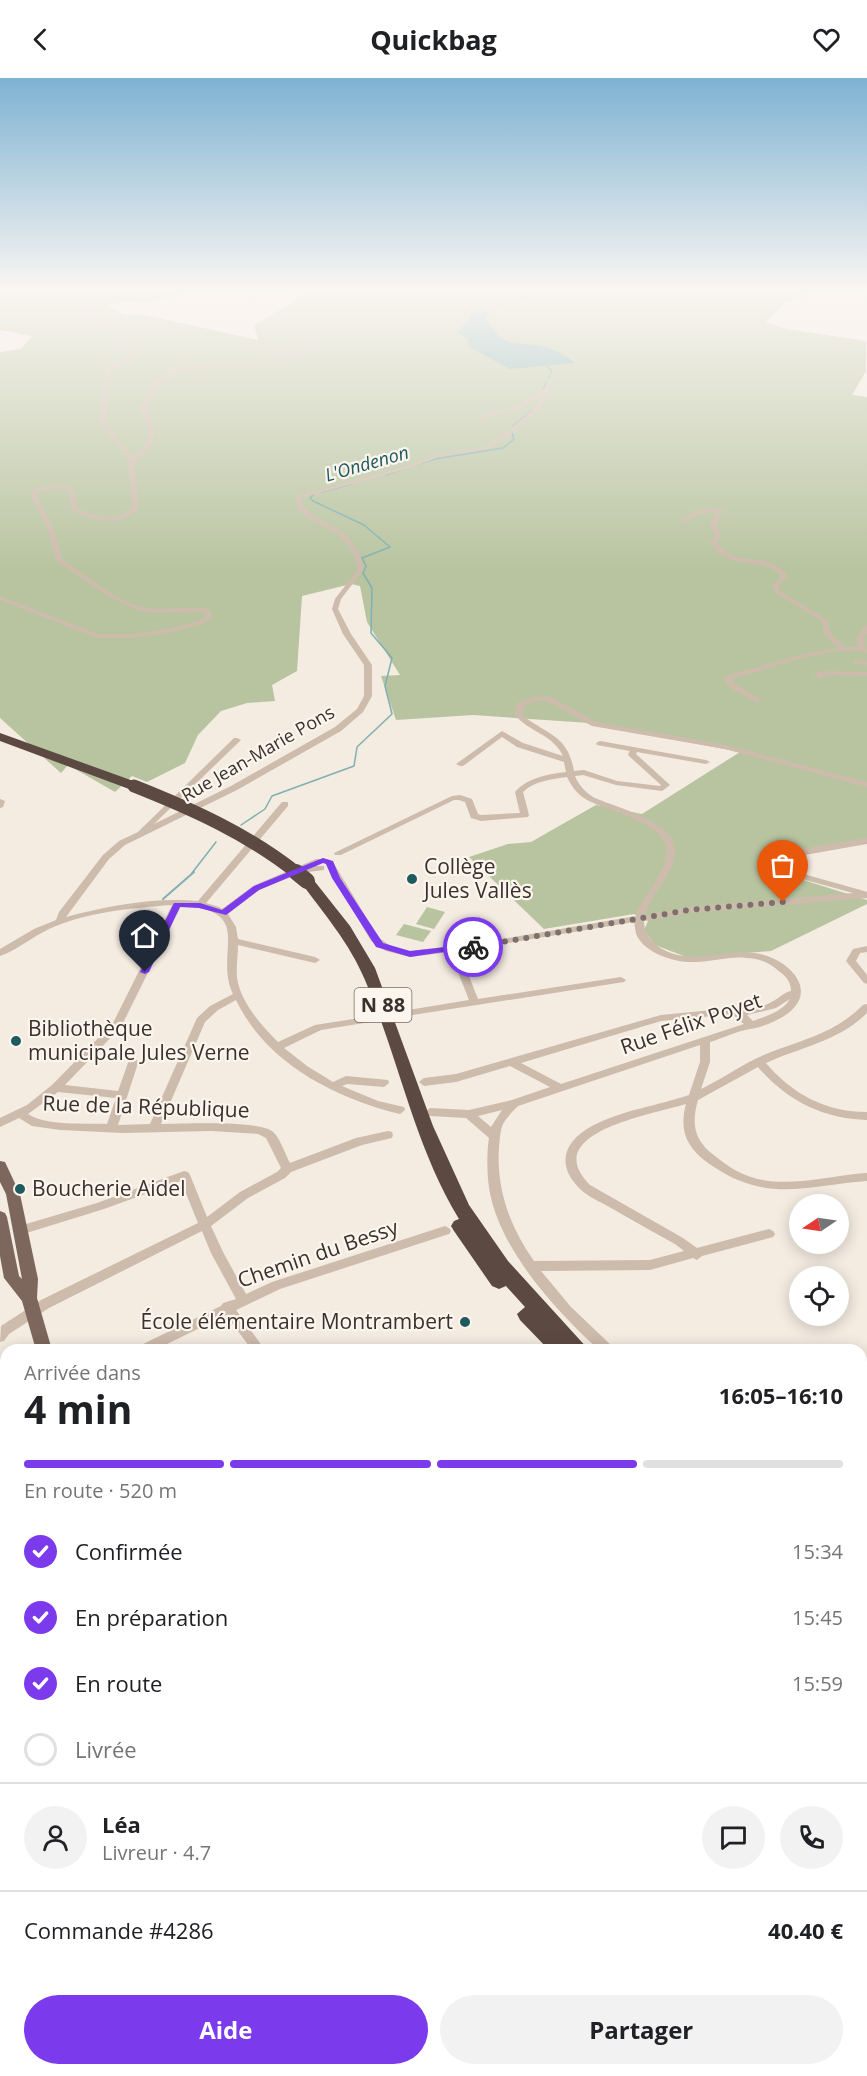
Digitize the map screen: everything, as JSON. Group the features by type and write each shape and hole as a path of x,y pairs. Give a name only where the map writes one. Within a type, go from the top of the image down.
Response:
{"highway":[{"name":"N 88","path":"0,737 131,788 225,833 302,879 328,903 362,956 442,1167 462,1209 502,1268 534,1306 573,1344"},
{"name":"N 88","path":"0,745 131,788"},
{"name":"N 88","path":"302,879 353,956 422,1146 450,1208 489,1269 517,1303 556,1344"}],"main road":[{"path":"0,1166 4,1189 13,1194 30,1280 32,1304 42,1344"},
{"path":"0,1217 12,1278 32,1304"}],"street":[{"path":"0,598 97,636 132,636 171,630 201,624 210,617 207,610 193,608 146,610 129,606 59,560 51,531 33,494 36,489 64,486 70,490 74,510 95,519 115,520 130,514 136,507 132,462 126,452 104,429 102,420 106,383"},
{"path":"132,462 146,451 150,440 151,427 143,407 157,383"},
{"name":"Rue Jean-Marie Pons","path":"60,921 62,914 113,850 140,834 234,788 338,729 360,710 368,696 368,665 347,634 335,609 338,599 361,570 359,559 341,534 316,520 301,506 298,497 409,467 438,456 485,448 505,436 538,408 547,387 537,392 522,406 485,415 479,420"},
{"path":"681,522 697,512 720,510 713,526 719,536 713,542 715,546 729,558 779,568 785,577 774,586 778,592 826,621 827,633 843,649"},
{"path":"756,700 732,685 728,678 762,670 802,656 843,649 864,650 860,638 867,627"},
{"path":"857,662 867,663"},
{"path":"826,673 867,674"},
{"path":"640,918 669,862 671,849 668,840 651,825 589,798 573,783 567,760 559,743 524,722 519,715 520,705 534,699 548,699 595,724 726,747 867,785"},
{"path":"460,764 502,733 520,745 567,760"},
{"path":"140,834 150,820 237,740"},
{"path":"544,751 559,743"},
{"path":"600,743 706,762"},
{"path":"223,913 256,888 302,879 338,853 452,798 460,797 469,801 474,816 481,818 525,815 519,792 524,787 547,777 584,772 616,783 662,789 666,785 632,754 634,750"},
{"path":"200,905 285,804"},
{"path":"867,841 764,858 760,862 765,866 867,895"},
{"path":"324,864 336,878 380,945 410,954 689,910 867,895"},
{"path":"2,950 60,921 154,902 200,905 223,913 232,926 236,941 231,970 248,1017 276,1047 301,1066 335,1085 346,1094 400,1110"},
{"path":"0,1123 21,1114 56,1088 120,1023 177,904"},
{"name":"Rue Félix Poyet","path":"430,1112 469,1114 514,1103 752,1026 775,1017 793,1003 796,994 794,982 772,961 756,956 698,960 665,954 644,939 639,927 640,918"},
{"path":"236,941 315,960"},
{"path":"453,949 474,1001"},
{"path":"867,949 856,951 851,962 867,981"},
{"path":"400,1014 621,980"},
{"path":"155,1126 201,1020 214,1008 238,994"},
{"path":"424,1082 456,1078 661,1018 771,1008 781,1003 789,994"},
{"path":"697,1255 679,1241 586,1188 575,1176 571,1157 573,1147 590,1131 694,1097 759,1061 828,1037 858,1018 867,1008"},
{"path":"736,1012 752,1026"},
{"path":"276,1047 319,1027 366,1020"},
{"path":"705,1040 708,1052 689,1110 687,1127 693,1142 724,1171 755,1184 786,1187 867,1177"},
{"path":"759,1061 767,1072 810,1103 829,1112 867,1116"},
{"path":"511,1062 560,1088"},
{"path":"111,1128 133,1063"},
{"path":"335,1085 346,1080 384,1083"},
{"path":"56,1088 123,1095"},
{"path":"514,1103 497,1126 495,1137 492,1177 498,1206 508,1231 532,1266 566,1308 602,1344"},
{"name":"Rue de la République","path":"21,1114 32,1122 111,1128 155,1126 244,1128 266,1132 287,1169"},
{"path":"469,1114 495,1137"},
{"path":"0,1337 32,1304 206,1224 244,1195 287,1169 360,1141 388,1135"},
{"path":"20,1230 100,1206 184,1175 217,1253 243,1300"},
{"name":"Chemin du Bessy","path":"155,1344 276,1285 445,1231"},
{"path":"532,1266 650,1265 697,1255 769,1234"},
{"path":"227,1308 255,1344"}],"green space":[{"path":"0,383 859,383 852,395 867,397 867,841 756,865 867,900 867,904 771,951 689,958 655,945 644,930 648,921 634,914 544,929 469,857 508,844 531,842 596,805 642,814 740,752 589,723 473,715 396,720 381,676 400,675 367,622 360,586 351,584 302,596 297,671 272,685 275,701 247,703 221,711 198,735 185,763 147,782 132,776 115,792 68,765 61,773 0,718"},
{"path":"427,907 445,912 434,929 416,924"},
{"path":"404,924 431,931 423,942 396,935"}],"waterway":[{"name":"L'Ondenon","path":"543,390 546,383"},
{"name":"L'Ondenon","path":"512,427 531,411"},
{"name":"L'Ondenon","path":"386,475 435,459 503,448 514,439 512,433"},
{"name":"L'Ondenon","path":"322,492 351,484"},
{"name":"L'Ondenon","path":"241,825 265,809 272,796 354,766 357,747 392,714 385,686 392,658 371,633 372,588 363,573 366,566 362,558 390,547 364,525 313,501 310,498 314,494"},
{"name":"L'Ondenon","path":"192,873 216,842"},
{"name":"L'Ondenon","path":"163,899 194,872"}],"way so far":[{"path":"473,947 689,910 783,902"}],"place":[{"name":"Collège Jules Vallès","path":"412,879"},
{"name":"Bibliothèque municipale Jules Verne","path":"16,1041"},
{"name":"Boucherie Aidel","path":"20,1189"},
{"name":"École élémentaire Montrambert","path":"465,1322"}],"route":[{"path":"145,972 149,959 157,948 177,904 200,905 223,913 256,888 323,860 330,862 336,878 380,945 410,954 473,947"}]}
